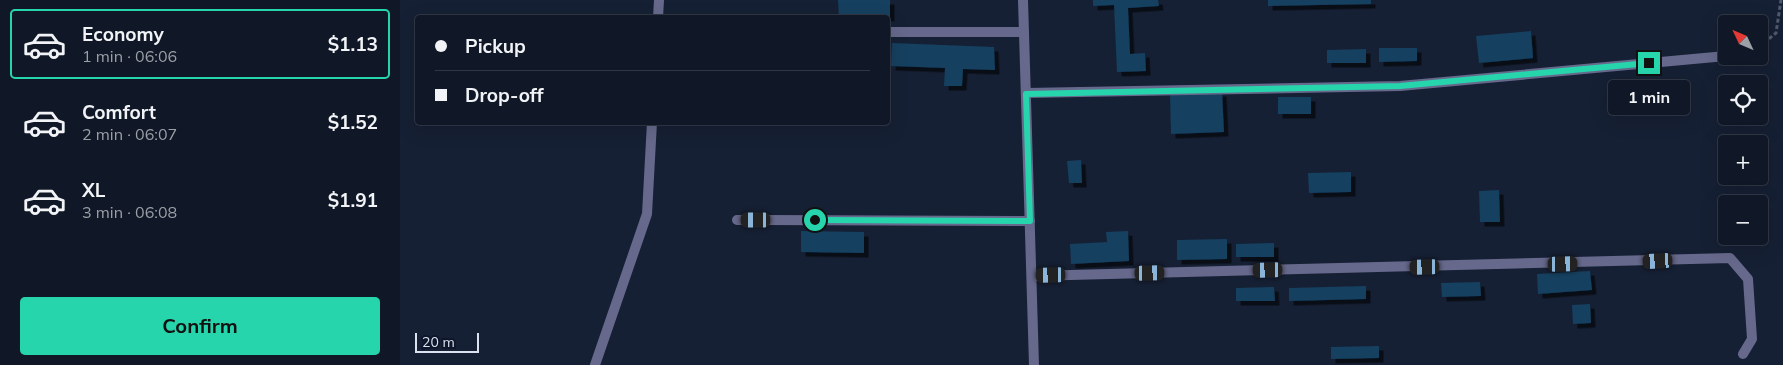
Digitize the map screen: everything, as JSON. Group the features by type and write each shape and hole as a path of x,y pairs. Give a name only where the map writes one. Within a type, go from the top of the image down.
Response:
{"street":[{"path":"658,15 659,0"},
{"path":"1023,0 1034,365"},
{"path":"890,32 1024,32"},
{"path":"1026,94 1400,86 1718,57"},
{"path":"595,365 647,214 652,125"},
{"path":"737,220 1030,221"},
{"path":"1032,276 1730,258 1748,279 1752,339 1743,354"}],"path":[{"path":"1768,40 1776,33 1781,0"}],"building":[{"path":"838,0 890,0 890,15 839,15"},
{"path":"1093,0 1158,0 1159,6 1128,8 1130,54 1145,53 1146,71 1117,72 1114,5 1093,6"},
{"path":"1268,0 1371,0 1371,4 1268,6"},
{"path":"1531,31 1533,58 1479,63 1476,36"},
{"path":"892,43 994,47 995,70 963,69 962,86 944,86 945,68 891,66"},
{"path":"1379,48 1417,48 1417,61 1379,62"},
{"path":"1366,49 1366,63 1327,63 1327,50"},
{"path":"1222,92 1224,132 1171,134 1170,95"},
{"path":"1278,97 1311,97 1311,114 1278,114"},
{"path":"1081,160 1082,183 1069,183 1067,161"},
{"path":"1351,172 1351,192 1309,193 1308,173"},
{"path":"1499,190 1500,222 1480,222 1479,191"},
{"path":"801,231 864,232 864,253 801,252"},
{"path":"1128,231 1129,261 1071,264 1070,244 1107,242 1106,232"},
{"path":"1227,239 1227,259 1177,260 1177,240"},
{"path":"1274,243 1274,257 1236,257 1236,244"},
{"path":"1590,271 1592,290 1538,294 1537,274"},
{"path":"1480,282 1481,296 1442,297 1441,283"},
{"path":"1366,286 1366,299 1289,301 1289,288"},
{"path":"1274,287 1275,301 1236,301 1236,288"},
{"path":"1590,304 1591,323 1573,324 1572,305"},
{"path":"1379,346 1379,358 1331,359 1331,347"}],"route":[{"path":"815,220 1030,221 1026,94 1400,86 1649,63"}]}
